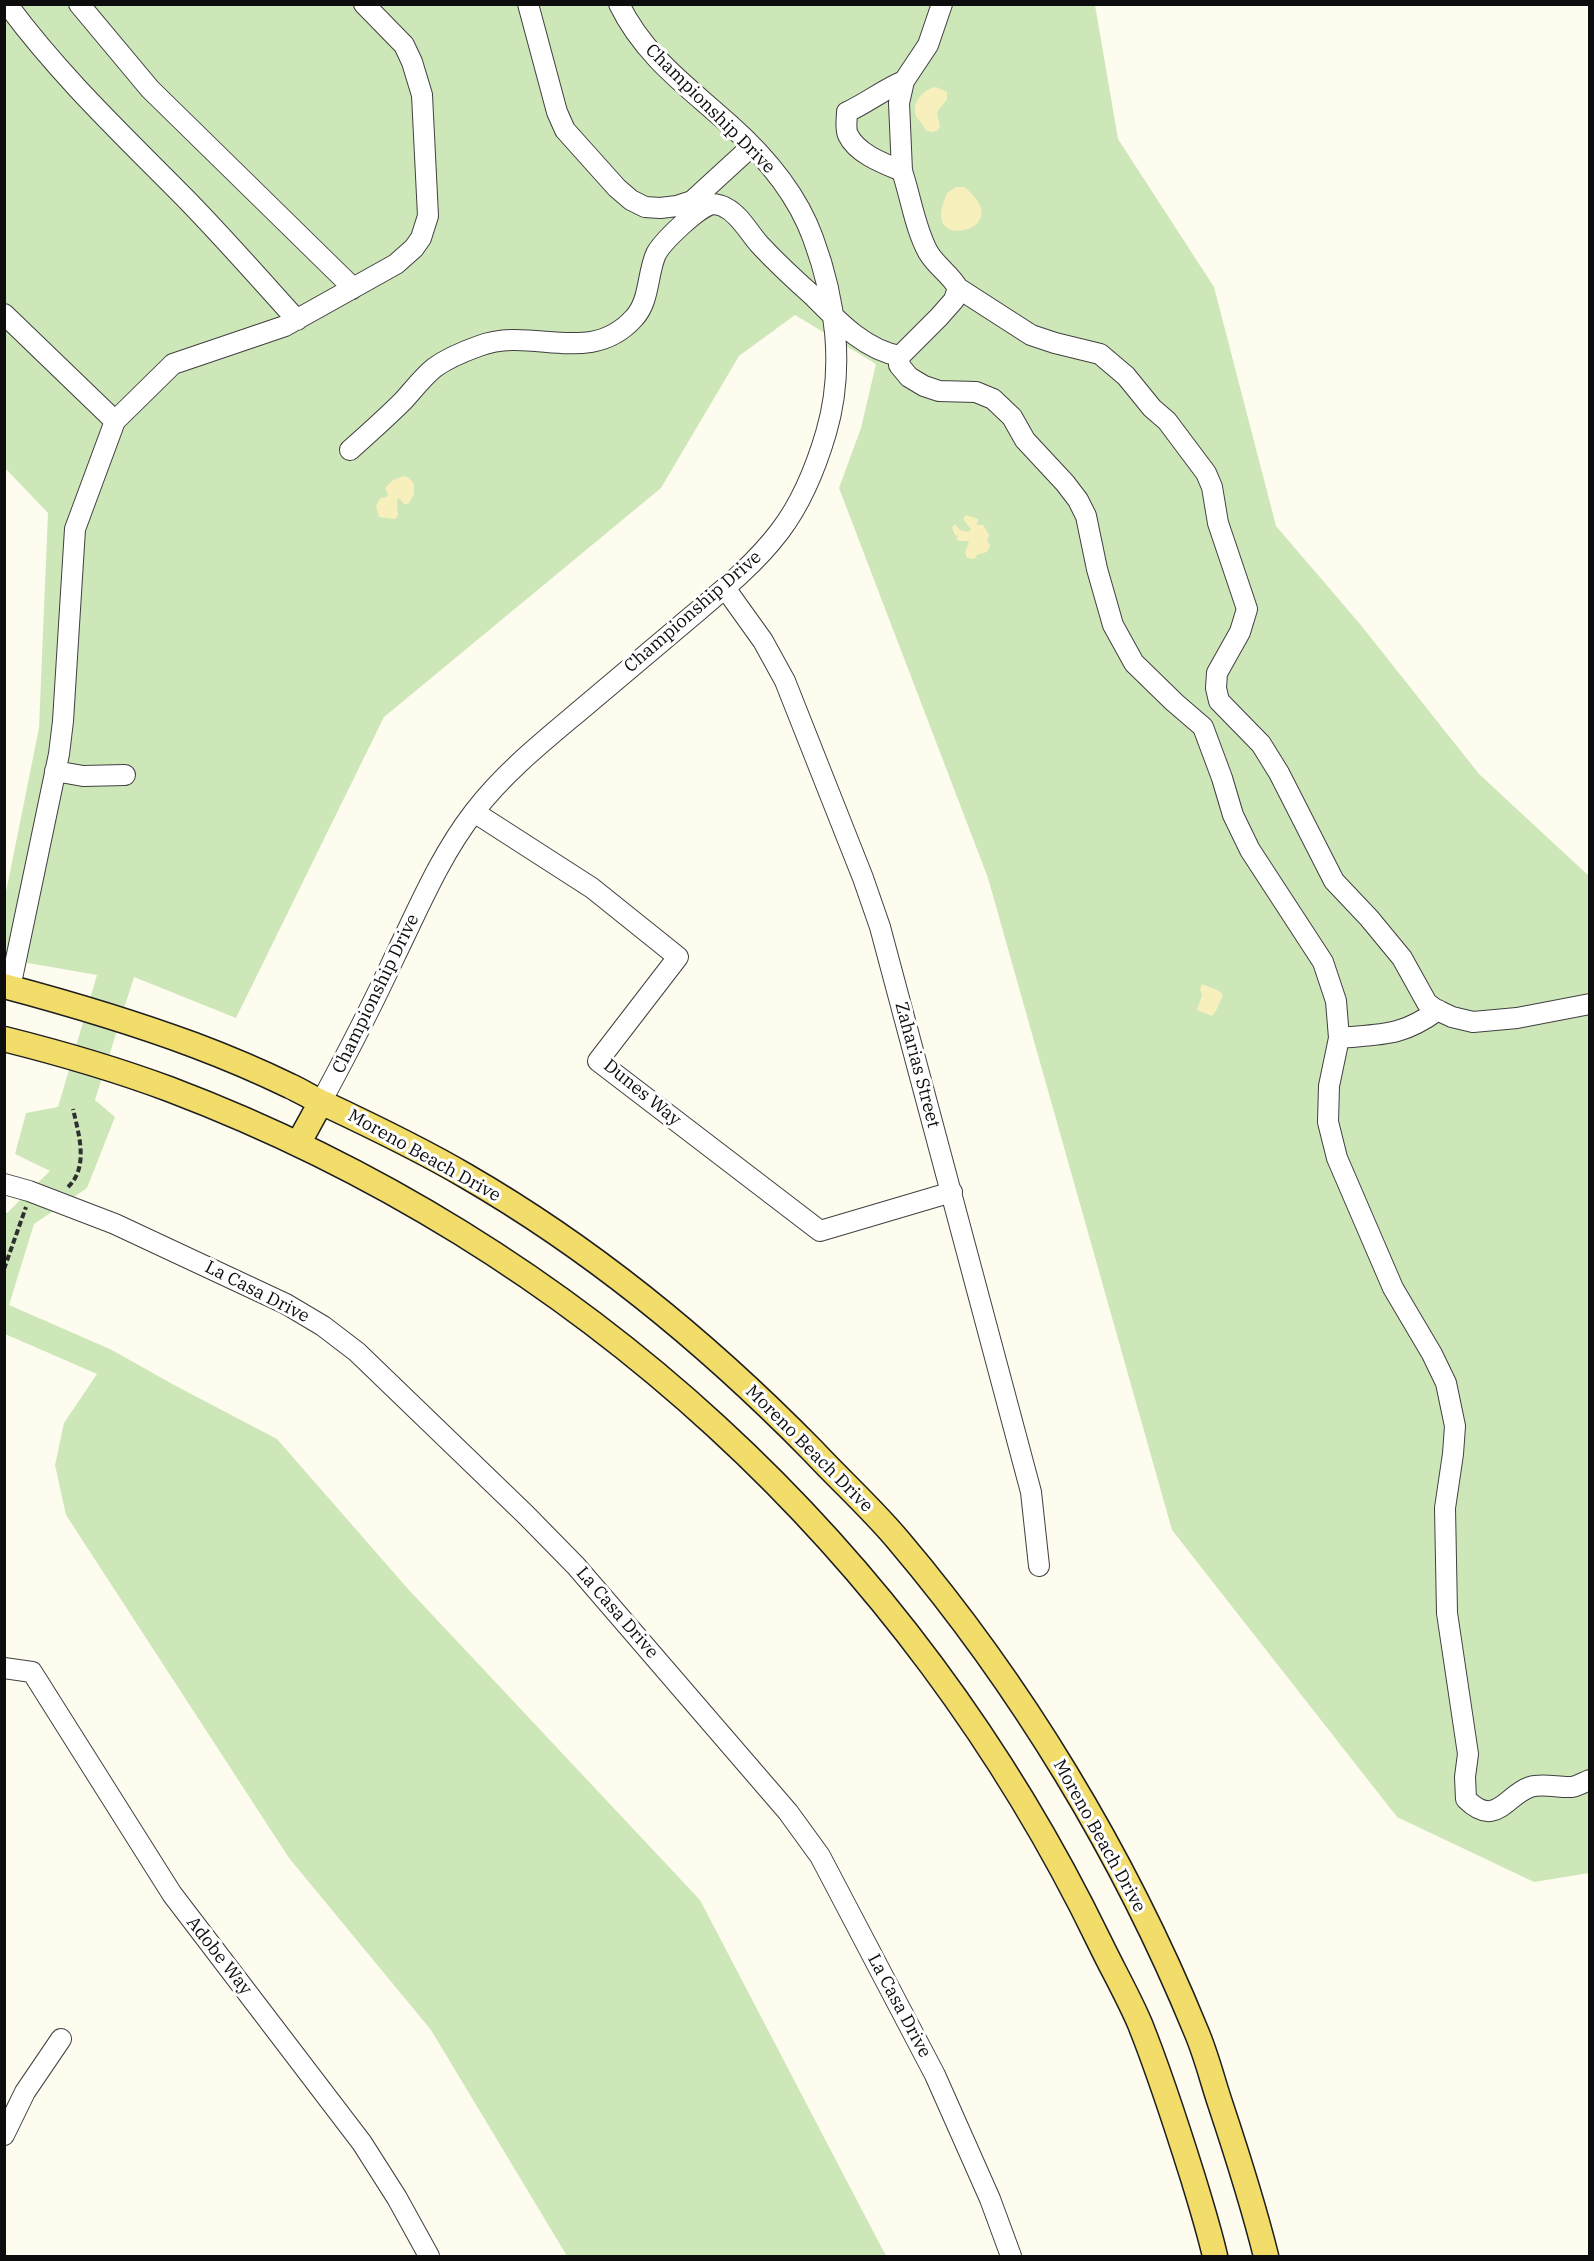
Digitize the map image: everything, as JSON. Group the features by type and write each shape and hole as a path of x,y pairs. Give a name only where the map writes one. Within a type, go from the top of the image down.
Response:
{"main road":[{"name":"Moreno Beach Drive","path":"8,987 83,1008 194,1045 362,1120 468,1177 579,1248 655,1306 725,1365 790,1428 896,1538 972,1633 1047,1744 1109,1848 1142,1911 1198,2035 1248,2186 1266,2256"},
{"path":"4,1038 89,1062 169,1089 298,1144 448,1224 551,1290 619,1342 746,1451 831,1540 933,1664 1003,1767 1067,1875 1139,2023 1179,2134 1215,2256"},
{"path":"298,1144 321,1102"}],"street":[{"path":"7,4 33,39 111,126 187,200 297,320"},
{"path":"79,4 150,89 352,289"},
{"path":"8,987 55,771 63,721 75,529 115,421 173,364 297,320 396,264 414,248 421,238 428,216 422,95 418,78 404,45 364,4"},
{"path":"528,4 557,112 565,130 617,188 631,200 645,207 660,208 692,201 752,146"},
{"name":"Championship Drive","path":"321,1102 374,1000 435,873 474,812 527,755 725,588 759,556 781,529 805,489 819,456 829,421 836,368 835,319 826,278 812,235 789,190 752,146 654,57 628,22 619,4"},
{"path":"942,4 928,45 904,81 899,103 902,171 918,228 927,250 938,267 953,279 958,288 1031,335 1055,344 1100,354 1126,376 1152,408 1167,421 1206,473 1212,487 1218,523 1247,609 1240,632 1217,673 1216,688 1219,701 1261,744 1334,881 1402,958 1427,1003 1452,1017 1473,1022 1517,1018 1590,1004"},
{"path":"902,171 885,164 857,147 847,134 847,112 904,81"},
{"path":"350,450 377,427 435,368 480,345 516,339 579,345 601,340 619,329 635,317 646,295 657,251 698,212 713,204 726,207 735,215 759,244 835,319 871,345 900,356"},
{"path":"958,288 954,300 900,356 899,365 909,377 924,386 939,391 976,392 993,399 1012,417 1025,440 1078,500 1086,516 1097,569 1113,625 1134,663 1203,727 1222,777 1233,815 1250,850 1323,962 1336,1001 1339,1038 1329,1086 1329,1122 1337,1158 1393,1288 1432,1354 1446,1383 1455,1426 1445,1508 1447,1613 1468,1754 1465,1777 1466,1799 1474,1807 1482,1810 1495,1810 1505,1806 1530,1787 1574,1787 1590,1780"},
{"path":"4,314 115,421"},
{"name":"Zaharias Street","path":"725,588 763,640 785,681 880,927 1031,1492 1039,1566"},
{"path":"55,771 83,776 125,775"},
{"name":"Dunes Way","path":"474,812 592,888 678,957 598,1061 820,1231 951,1192"},
{"path":"1339,1038 1396,1032 1417,1025 1438,1010"},
{"name":"La Casa Drive","path":"4,1184 29,1191 115,1224 286,1304 322,1326 357,1352 576,1566 788,1812 820,1856 935,2075 990,2199 1011,2256"},
{"name":"Adobe Way","path":"4,1668 32,1672 172,1894 362,2143 397,2198 429,2256"},
{"path":"4,2135 25,2092 61,2039"}],"green space":[{"path":"4,5 1095,5 1118,139 1214,287 1276,526 1360,624 1479,774 1589,876 1589,1873 1534,1882 1397,1817 1172,1530 988,878 839,488 861,428 876,364 795,315 739,356 661,488 384,717 236,1018 134,977 95,1100 115,1117 87,1188 34,1224 9,1305 112,1350 277,1439 408,1589 700,1900 886,2256 567,2256 431,2030 289,1858 66,1515 55,1465 64,1423 97,1374 5,1334 5,1213 50,1171 15,1154 26,1113 58,1107 97,975 5,959 5,897 39,728 48,513 5,468"}],"sand":[{"path":"936,87 947,92 947,99 938,113 940,126 937,131 932,132 926,130 917,118 915,106 923,93"},
{"path":"956,187 964,187 977,200 981,211 980,220 973,226 955,231 947,228 942,221 941,214 947,193"},
{"path":"404,476 414,484 414,495 408,504 404,504 399,498 397,500 398,515 395,519 379,517 376,506 380,498 387,497 385,488 393,480"},
{"path":"966,515 978,519 977,525 983,525 989,535 988,551 978,554 974,559 967,558 965,553 969,541 958,541 956,538 959,536 955,535 952,527 955,524 960,530 968,532 971,529 963,519"},
{"path":"1202,984 1223,995 1212,1016 1197,1010 1202,995 1200,989"}]}
